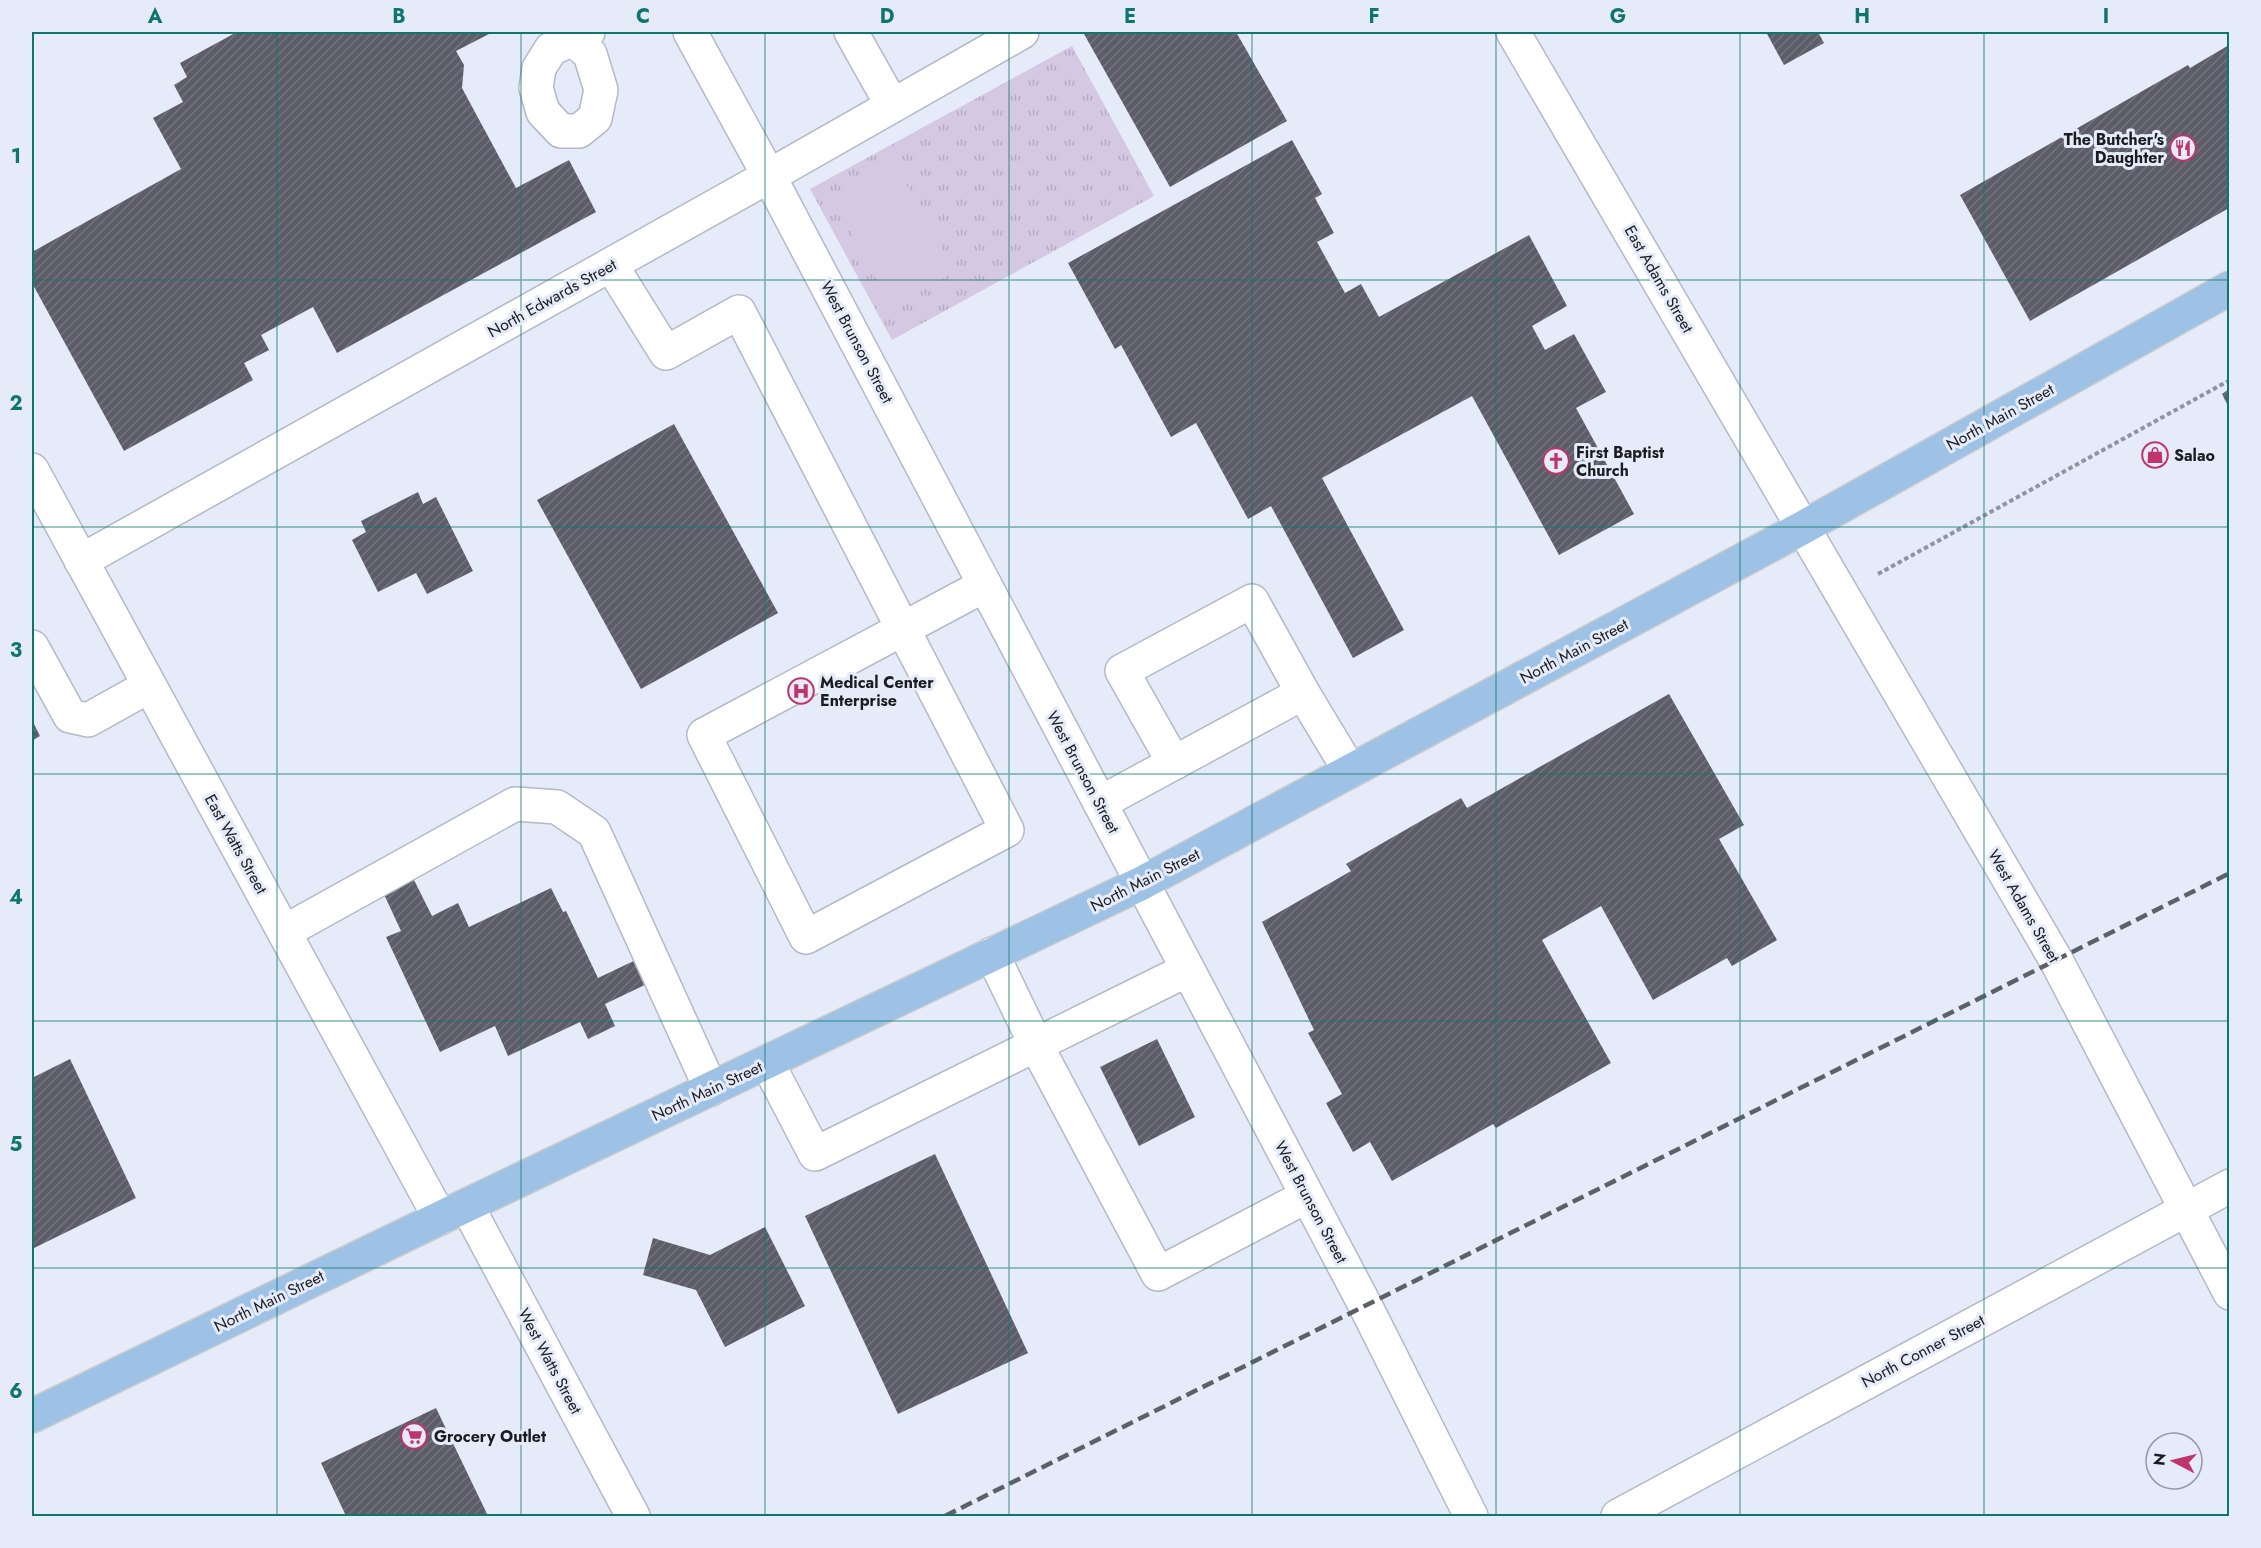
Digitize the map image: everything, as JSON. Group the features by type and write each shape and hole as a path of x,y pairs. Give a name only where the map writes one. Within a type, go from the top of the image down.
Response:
{"main road":[{"name":"North Main Street","path":"32,1416 1142,883 1804,527 2229,288"}],"street":[{"name":"West Brunson Street","path":"690,32 769,176 1308,1196 1471,1516"},
{"path":"851,32 892,105"},
{"name":"North Edwards Street","path":"81,561 1022,32"},
{"name":"East Adams Street","path":"1513,32 1804,527"},
{"path":"611,265 666,353 739,312 903,629 1007,830 806,937 704,735 903,629 985,585"},
{"name":"East Watts Street","path":"32,470 284,932 454,1212"},
{"name":"West Adams Street","path":"1804,527 2055,960 2229,1293"},
{"path":"1174,763 1122,670 1252,601 1350,771"},
{"path":"32,647 70,716 88,720 150,686"},
{"path":"1100,803 1303,693"},
{"path":"284,932 515,804 557,807 594,832 711,1089"},
{"path":"992,954 1036,1045 1158,1274 1308,1196"},
{"path":"767,1062 816,1154 1187,970"},
{"name":"North Conner Street","path":"1618,1516 2229,1186"},
{"name":"West Watts Street","path":"454,1212 633,1516"}],"path":[{"path":"1878,574 2229,380"}],"green space":[{"path":"1072,46 1154,196 892,340 810,189"},
{"path":"893,161 955,272 892,307 830,196"}],"building":[{"path":"237,32 493,32 456,51 464,65 462,88 516,188 569,160 596,212 337,353 313,307 261,335 269,350 244,363 253,380 124,451 32,283 32,252 181,169 153,118 183,102 174,85 187,77 180,63"},
{"path":"1088,32 1236,32 1287,121 1170,187 1084,34"},
{"path":"1766,32 1818,32 1824,43 1784,65"},
{"path":"2229,45 2229,208 2030,321 1960,195 2188,65 2190,68"},
{"path":"1292,140 1322,194 1315,198 1334,233 1317,242 1345,293 1361,284 1379,317 1529,235 1567,306 1532,326 1545,350 1574,334 1606,392 1576,408 1634,514 1559,555 1472,396 1322,478 1404,630 1353,658 1271,506 1248,519 1196,423 1171,437 1121,345 1115,349 1068,263"},
{"path":"2229,389 2229,408 2222,394"},
{"path":"674,424 778,613 641,689 537,500"},
{"path":"418,492 423,504 436,497 473,571 427,594 416,573 378,592 352,540 366,532 361,521"},
{"path":"1669,694 1744,825 1719,839 1777,940 1732,966 1727,958 1653,1000 1601,906 1542,940 1611,1063 1496,1128 1493,1124 1392,1181 1370,1142 1353,1152 1326,1103 1342,1094 1308,1033 1314,1030 1262,922 1351,871 1346,864 1461,798 1467,808"},
{"path":"32,720 40,736 32,741"},
{"path":"412,876 432,916 458,903 469,927 551,888 563,912 566,911 598,978 642,957 653,981 605,1004 615,1026 588,1039 580,1022 508,1056 495,1026 440,1052 386,937 401,931 382,890"},
{"path":"1157,1039 1195,1117 1139,1146 1100,1067"},
{"path":"70,1059 136,1198 32,1249 32,1078"},
{"path":"935,1154 1028,1353 898,1414 805,1216"},
{"path":"765,1227 805,1306 725,1347 696,1290 643,1275 653,1238 710,1255"},
{"name":"Grocery Outlet","path":"436,1408 488,1516 346,1516 321,1463"}],"railway":[{"path":"945,1516 2230,873"}],"place":[{"name":"The Butcher's Daughter","path":"2183,148"},
{"name":"Salao","path":"2155,455"},
{"name":"First Baptist Church","path":"1556,461"},
{"name":"Medical Center Enterprise","path":"801,691"},
{"name":"Grocery Outlet","path":"414,1436"}]}
